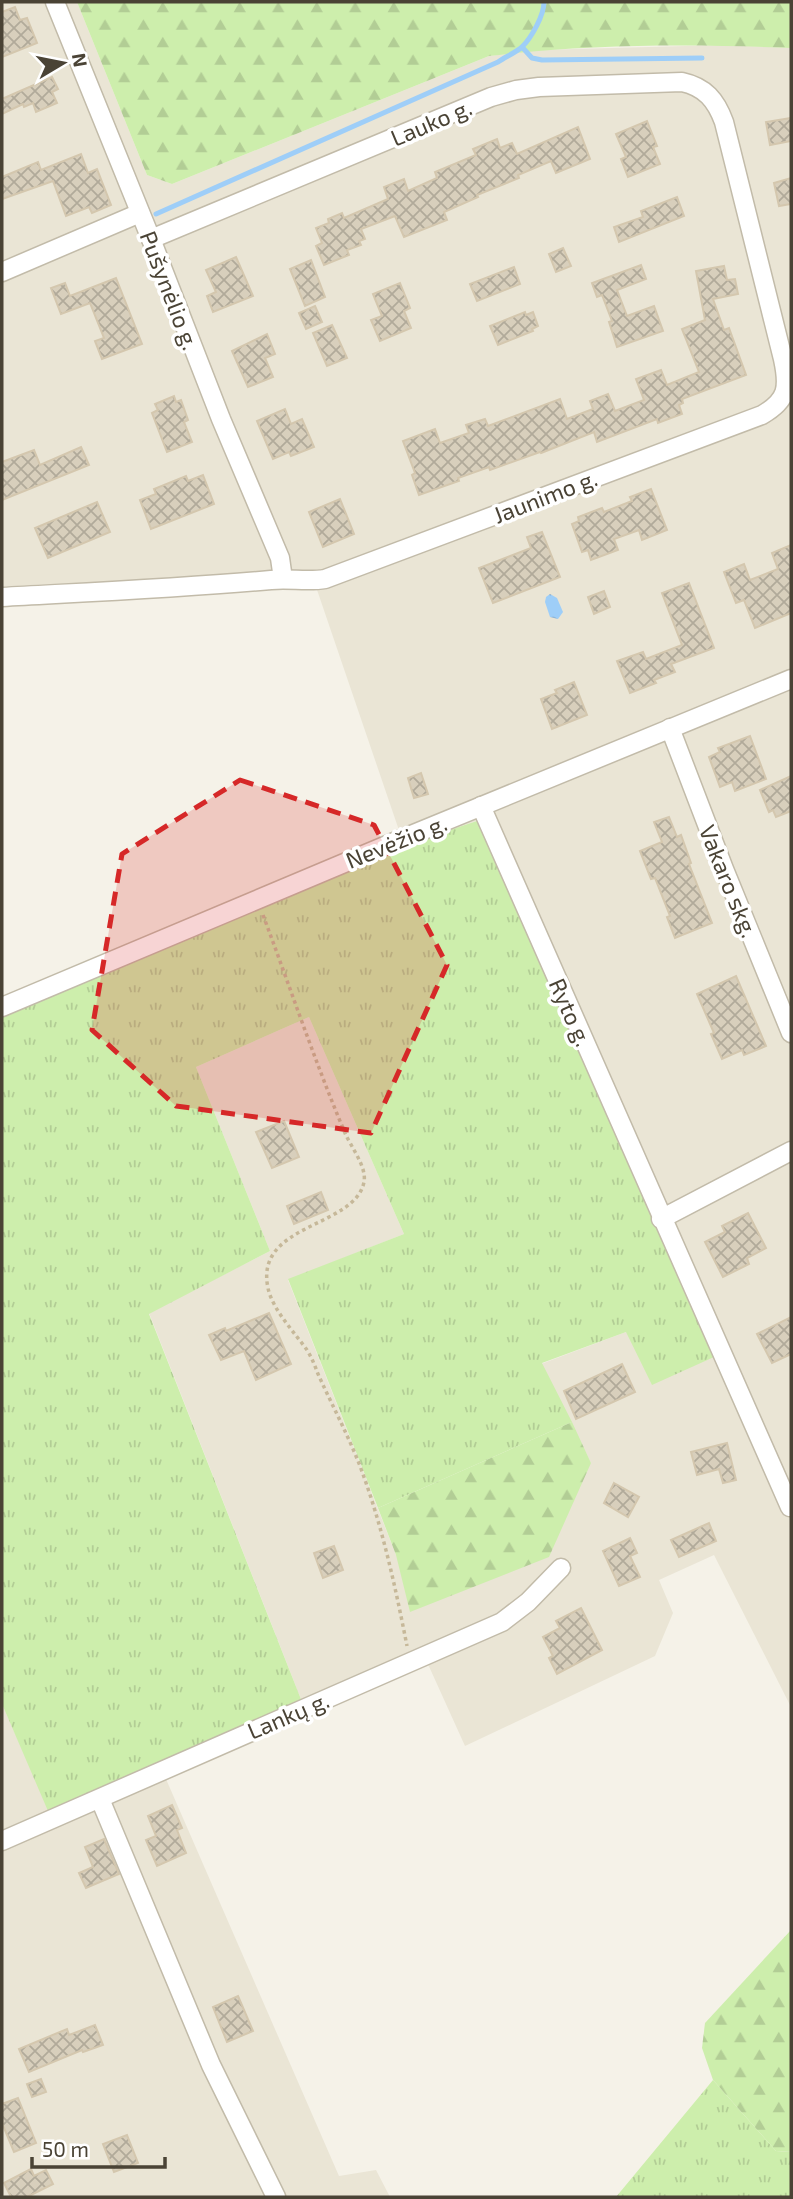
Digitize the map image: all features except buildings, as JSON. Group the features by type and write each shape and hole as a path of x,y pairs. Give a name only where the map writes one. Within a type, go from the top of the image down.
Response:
{"street":[{"name":"Pušynėlio g.","path":"55,2 279,558 283,579"},
{"name":"Lauko g.","path":"151,239 469,105 516,90 576,85 682,82 696,85 719,107"},
{"name":"Jaunimo g.","path":"2,597 283,579 314,581 339,575 762,415 780,403 786,390 787,377 719,107"},
{"path":"2,272 140,213"},
{"name":"Nevėžio g.","path":"2,1007 791,679"},
{"name":"Vakaro skg.","path":"670,728 791,1033"},
{"name":"Ryto g.","path":"481,806 790,1507"},
{"path":"661,1219 791,1152"},
{"name":"Lankų g.","path":"2,1841 502,1622 528,1602 561,1568"},
{"path":"100,1799 211,2065 276,2197"}],"path":[{"path":"257,899 330,1097 362,1168 365,1181 360,1194 348,1205 279,1245 270,1258 266,1274 268,1290 285,1320 309,1353 360,1466 390,1564 411,1662"}],"highlighted area":[{"path":"240,780 374,825 447,965 371,1133 176,1106 92,1030 122,854"}],"shaded area":[{"path":"2,2 77,2 147,175 172,184 489,56 537,50 723,45 791,48 791,1707 714,1555 659,1580 673,1613 655,1656 465,1746 427,1662 306,1712 149,1313 270,1251 196,1067 309,1017 404,1234 288,1280 396,1555 591,1463 541,1364 626,1332 480,820 404,845 314,581 2,597"},
{"path":"2,1704 49,1810 159,1763 339,2176 376,2170 390,2197 2,2197"}],"green space":[{"path":"77,2 791,2 791,48 640,46 489,56 172,184 147,175"},
{"path":"480,820 714,1357 652,1385 626,1332 542,1363 572,1422 378,1508 288,1279 404,1234 309,1017 196,1067 270,1251 149,1314 306,1712 159,1764 48,1811 2,1704 2,1007 404,845"},
{"path":"572,1422 591,1463 549,1557 410,1612 396,1555 378,1508"},
{"path":"791,1930 791,2152 776,2151 713,2080 702,2048 705,2023"},
{"path":"713,2080 776,2151 791,2152 791,2197 616,2197"}],"water":[{"path":"550,594 557,598 563,612 558,619 550,617 545,602"}],"waterway":[{"path":"156,214 498,62 526,43 540,19 544,2"},
{"path":"522,47 532,58 542,60 702,58"}]}
